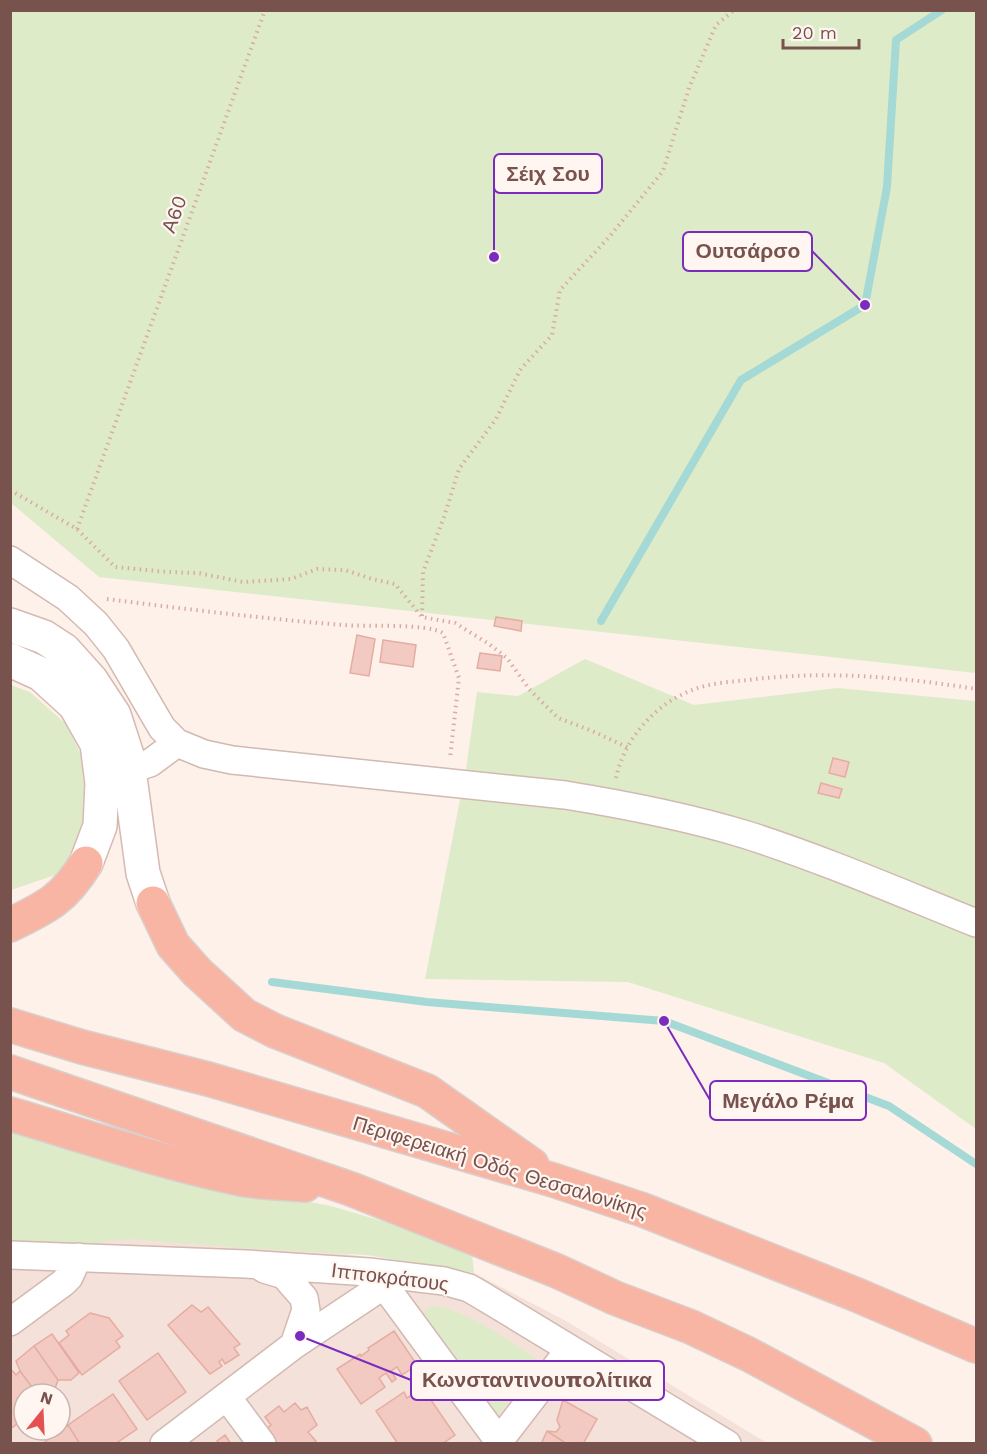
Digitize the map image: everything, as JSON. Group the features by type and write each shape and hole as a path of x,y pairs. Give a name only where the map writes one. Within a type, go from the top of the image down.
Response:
{"highway":[{"path":"10,925 57,900 74,883 86,863"},
{"path":"153,903 173,945 197,972 244,1015 275,1031 427,1091 553,1180"},
{"name":"Περιφερειακή Οδός Θεσσαλονίκης","path":"10,1025 82,1047 208,1079 553,1180 654,1214 857,1295 976,1346"},
{"path":"10,1072 351,1189 557,1271 615,1298 691,1327 806,1384 915,1443"},
{"path":"10,1114 152,1156 247,1180 351,1189"}],"main road":[{"path":"10,625 45,637 64,650 92,680 114,715 130,769 143,873 153,903"},
{"path":"10,660 41,674 75,705 97,744 102,783 100,826 86,863"}],"street":[{"path":"10,560 77,605 116,649 162,728 177,743 204,754 232,760 447,782 610,802 680,816 748,836 809,858 976,923"},
{"path":"130,769 150,763 177,743"},
{"name":"Ιπποκράτους","path":"10,1255 246,1264 369,1272 392,1281 407,1276 444,1281 469,1288 727,1443"},
{"path":"10,1322 63,1283 69,1277 78,1257"},
{"path":"246,1264 284,1275 304,1298 306,1310 294,1345"},
{"path":"164,1443 294,1345 392,1281 500,1442 570,1349"},
{"path":"227,1397 262,1443"}],"path":[{"name":"Α60","path":"77,529 264,10"},
{"path":"422,617 423,572 459,469 496,419 520,370 552,335 560,290 610,236 663,171 689,88 716,25 734,10"},
{"path":"10,490 77,529 115,567 198,573 243,582 291,579 317,569 345,570 395,584 422,617 455,623 507,658 529,689 558,718 629,748"},
{"path":"77,605 102,599 344,626 438,630 443,633 459,678 447,782"},
{"path":"610,802 618,767 643,723 657,710 688,691 707,685 769,677 849,675 893,678 976,689"}],"shaded area":[{"path":"11,1223 150,1225 474,1273 566,1321 767,1443 11,1444"}],"green space":[{"path":"10,11 976,11 976,673 99,577 11,503"},
{"path":"585,659 694,705 837,688 976,701 976,1129 884,1063 628,982 425,979 466,769 477,692 518,696"},
{"path":"11,685 30,692 66,724 91,775 87,828 61,873 11,890"},
{"path":"10,1124 246,1190 331,1206 423,1233 472,1253 474,1273 367,1255 131,1239 107,1241 84,1247 11,1245"},
{"path":"436,1306 475,1321 504,1337 540,1362 498,1415 422,1311"}],"building":[{"path":"496,617 522,621 521,631 494,626"},
{"path":"357,635 375,639 369,676 350,673"},
{"path":"383,640 416,645 413,667 380,662"},
{"path":"480,653 502,656 500,671 477,668"},
{"path":"833,758 849,762 845,777 829,773"},
{"path":"821,783 842,789 839,798 818,793"},
{"path":"192,1305 201,1312 208,1307 240,1344 234,1348 239,1355 225,1364 222,1359 219,1362 222,1366 210,1374 168,1325"},
{"path":"90,1313 109,1318 123,1336 116,1341 120,1347 82,1375 59,1343 69,1335 66,1331"},
{"path":"394,1331 417,1365 402,1375 397,1367 391,1371 396,1379 392,1382 386,1373 379,1378 385,1387 361,1404 337,1369 360,1354 361,1356 369,1350 368,1348"},
{"path":"52,1334 79,1373 71,1380 58,1380 34,1346"},
{"path":"34,1346 57,1382 28,1382 16,1361"},
{"path":"158,1353 186,1392 147,1420 119,1381"},
{"path":"10,1368 16,1375 20,1371 28,1382 12,1382 12,1428 10,1429"},
{"path":"422,1387 455,1435 442,1444 398,1444 376,1411 404,1392 407,1398"},
{"path":"113,1394 137,1429 115,1444 80,1444 72,1431 72,1422"},
{"path":"563,1400 597,1419 583,1444 567,1444 547,1431 556,1432 560,1427 557,1420"},
{"path":"295,1403 301,1410 307,1407 317,1425 308,1432 316,1441 313,1444 271,1444 262,1433 271,1425 265,1417 279,1406 284,1412"},
{"path":"72,1431 80,1444 42,1444 45,1442 72,1442"},
{"path":"547,1431 567,1444 541,1444"},
{"path":"225,1435 231,1444 219,1444 217,1441"}],"waterway":[{"path":"601,621 741,380 865,305 887,187 896,40 942,10"},
{"path":"272,982 427,1002 664,1021 889,1106 976,1164"}],"place":[{"name":"Σέιχ Σου","path":"494,257"},
{"name":"Ουτσάρσο","path":"865,305"},
{"name":"Μεγάλο Ρέμα","path":"664,1021"},
{"name":"Κωνσταντινουπολίτικα","path":"300,1336"}]}
